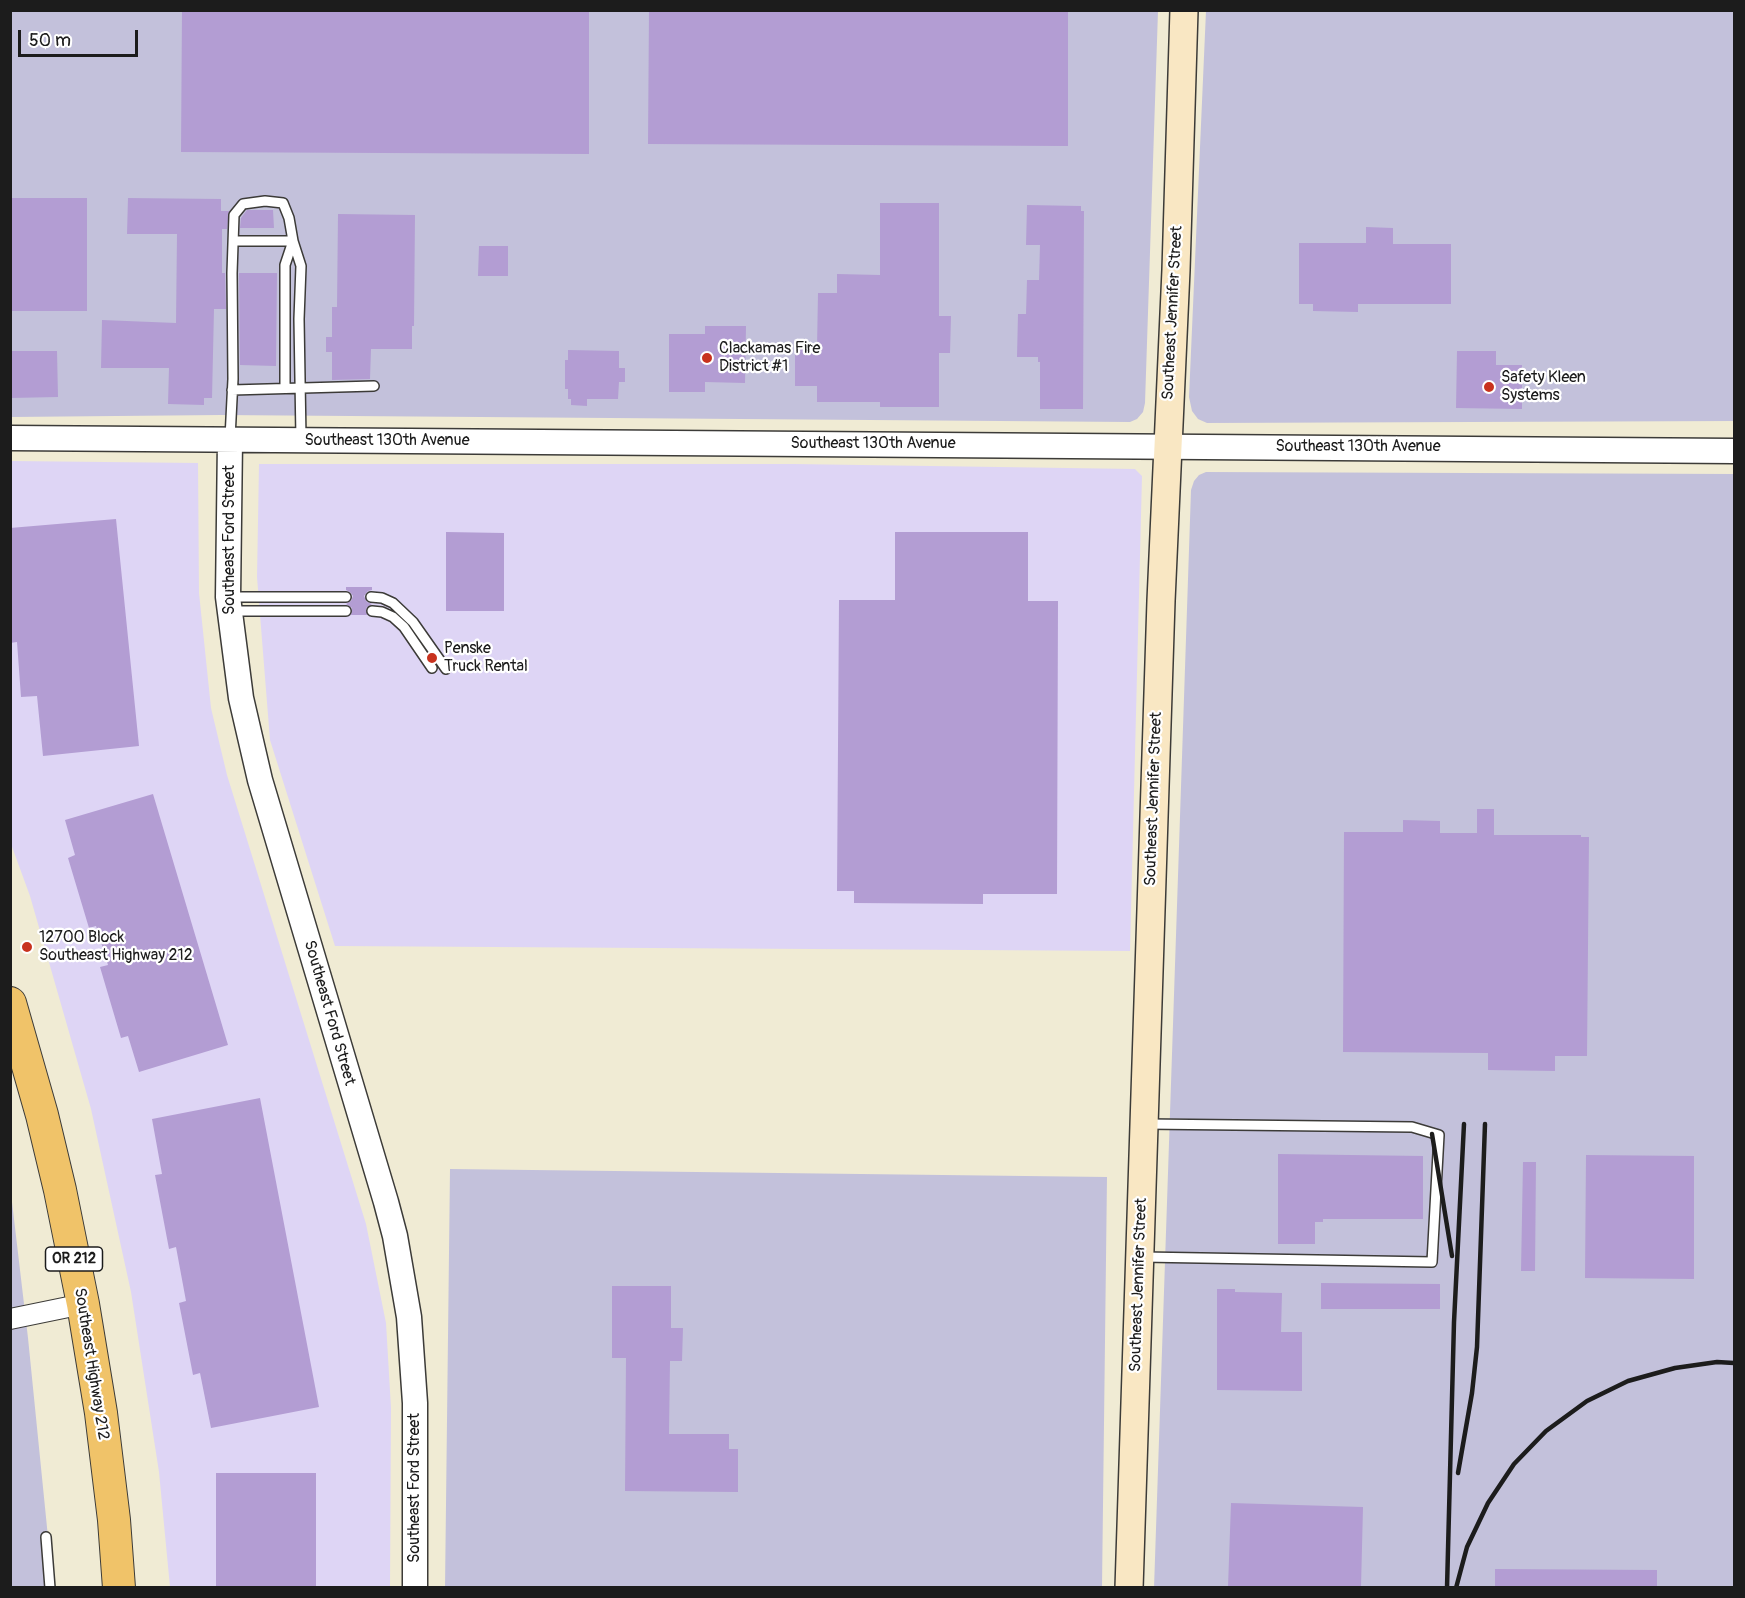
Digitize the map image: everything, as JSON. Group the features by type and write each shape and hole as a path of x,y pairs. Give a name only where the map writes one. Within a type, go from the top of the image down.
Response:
{"highway":[{"name":"Southeast Highway 212","path":"10,1003 42,1115 83,1304 101,1413 114,1520 119,1587"}],"main road":[{"name":"Southeast Jennifer Street","path":"1129,1587 1184,10"}],"street":[{"name":"Southeast 130th Avenue","path":"10,438 1734,451"},
{"name":"Southeast Ford Street","path":"230,440 229,604 237,676 250,742 386,1202 410,1317 414,1379 415,1587"},
{"path":"10,1319 83,1304"}],"lane":[{"path":"230,440 234,215 243,204 265,201 283,203 301,266 299,319 302,388 301,440"},
{"path":"234,241 293,241"},
{"path":"285,388 285,265 293,241"},
{"path":"232,390 374,386"},
{"path":"229,604 346,597"},
{"path":"371,597 382,598 393,603 413,622 446,669"},
{"path":"229,604 346,611"},
{"path":"372,611 393,617 404,627 432,668"},
{"path":"1140,1257 1432,1262 1438,1135 1412,1127 1144,1124"},
{"path":"46,1538 50,1587"}],"shaded area":[{"path":"10,11 1158,11 1143,412 1137,419 1130,422 221,415 11,417"},
{"path":"1206,11 1734,11 1734,421 1207,423 1198,419 1192,411 1189,397"},
{"path":"11,461 198,463 199,593 211,708 227,775 366,1224 386,1323 391,1408 390,1587 170,1587 159,1472 131,1292 91,1109 30,896 11,844"},
{"path":"259,464 794,464 1135,469 1142,476 1130,951 335,946 270,740 257,577"},
{"path":"1206,472 1734,474 1734,1587 1154,1588 1191,490 1199,475"},
{"path":"450,1169 1107,1177 1102,1587 445,1588"},
{"path":"10,1185 28,1338 53,1587 11,1587"}],"building":[{"path":"182,10 589,10 589,154 181,152"},
{"path":"649,10 1068,10 1068,146 648,144"},
{"path":"10,198 87,198 87,311 10,311"},
{"path":"128,198 221,199 221,211 229,211 227,229 222,229 222,273 225,273 226,309 214,309 212,398 204,398 204,405 168,404 169,368 101,368 102,320 176,323 177,234 127,234"},
{"path":"880,203 939,203 939,316 951,316 950,353 939,353 939,407 880,407 880,402 817,402 817,386 795,386 795,348 817,348 818,293 837,293 837,274 880,275"},
{"path":"1027,205 1081,206 1081,211 1084,211 1083,409 1040,409 1040,362 1038,362 1038,357 1017,357 1018,314 1026,314 1027,280 1039,280 1040,245 1026,245"},
{"path":"247,210 273,210 274,228 240,228 241,218"},
{"path":"338,214 415,215 412,349 371,349 370,379 332,380 332,352 326,352 326,337 332,337 332,307 337,307"},
{"path":"1366,227 1393,228 1393,244 1451,244 1451,304 1358,304 1358,312 1313,311 1313,304 1299,304 1299,243 1366,243"},
{"path":"479,246 508,246 508,276 478,276"},
{"path":"239,273 277,273 276,366 240,365"},
{"name":"Clackamas Fire District #1","path":"705,326 746,326 745,383 705,382 705,392 669,392 669,334 705,334"},
{"path":"568,350 619,351 619,368 625,368 625,382 619,382 618,399 587,399 587,406 571,405 571,399 568,399 568,389 565,389 565,360 568,360"},
{"path":"10,351 57,351 58,397 10,398"},
{"name":"Safety Kleen Systems","path":"1457,351 1496,351 1496,365 1522,365 1522,409 1456,408"},
{"path":"116,519 139,746 43,756 37,696 21,697 17,642 10,643 10,528"},
{"path":"446,532 504,533 504,611 446,611"},
{"path":"895,532 1028,532 1028,601 1058,601 1057,894 983,894 983,904 854,903 854,891 837,891 839,600 895,600"},
{"path":"346,587 372,587 372,590 364,596 367,602 372,604 366,608 367,615 351,615 352,608 346,604 353,596 346,590"},
{"path":"153,794 228,1045 139,1072 128,1036 121,1038 100,967 108,965 96,926 89,928 68,858 75,855 65,820"},
{"path":"1477,809 1494,809 1494,835 1581,835 1581,837 1589,837 1587,1056 1555,1056 1555,1071 1488,1070 1488,1053 1343,1052 1344,832 1403,832 1403,820 1440,821 1440,833 1477,833"},
{"path":"260,1098 319,1407 211,1428 200,1373 193,1375 179,1303 186,1301 176,1247 169,1249 155,1175 162,1174 152,1119"},
{"path":"1278,1154 1423,1156 1423,1219 1323,1219 1323,1222 1315,1222 1315,1244 1278,1244"},
{"path":"1586,1155 1694,1156 1694,1279 1585,1278"},
{"path":"1523,1162 1536,1162 1535,1271 1521,1271"},
{"path":"1321,1283 1440,1284 1440,1309 1321,1309"},
{"path":"612,1286 671,1286 671,1328 683,1328 682,1361 670,1361 669,1434 729,1434 729,1449 738,1449 738,1492 625,1491 626,1358 612,1358"},
{"path":"1217,1289 1235,1289 1235,1292 1282,1293 1281,1332 1302,1332 1302,1391 1217,1390"},
{"path":"216,1473 316,1473 316,1587 216,1587"},
{"path":"1231,1503 1363,1507 1361,1587 1228,1587"},
{"path":"1495,1569 1657,1570 1657,1587 1495,1587"}],"railway":[{"path":"1447,1588 1454,1322 1464,1124"},
{"path":"1458,1473 1472,1393 1477,1347 1485,1124"},
{"path":"1432,1134 1452,1256"},
{"path":"1456,1588 1467,1547 1488,1503 1514,1464 1546,1431 1587,1401 1628,1381 1675,1368 1717,1362 1734,1363"}],"place":[{"name":"Clackamas Fire District #1","path":"707,358"},
{"name":"Safety Kleen Systems","path":"1489,387"},
{"name":"Penske Truck Rental","path":"432,658"},
{"name":"12700 Block Southeast Highway 212","path":"27,947"}]}
